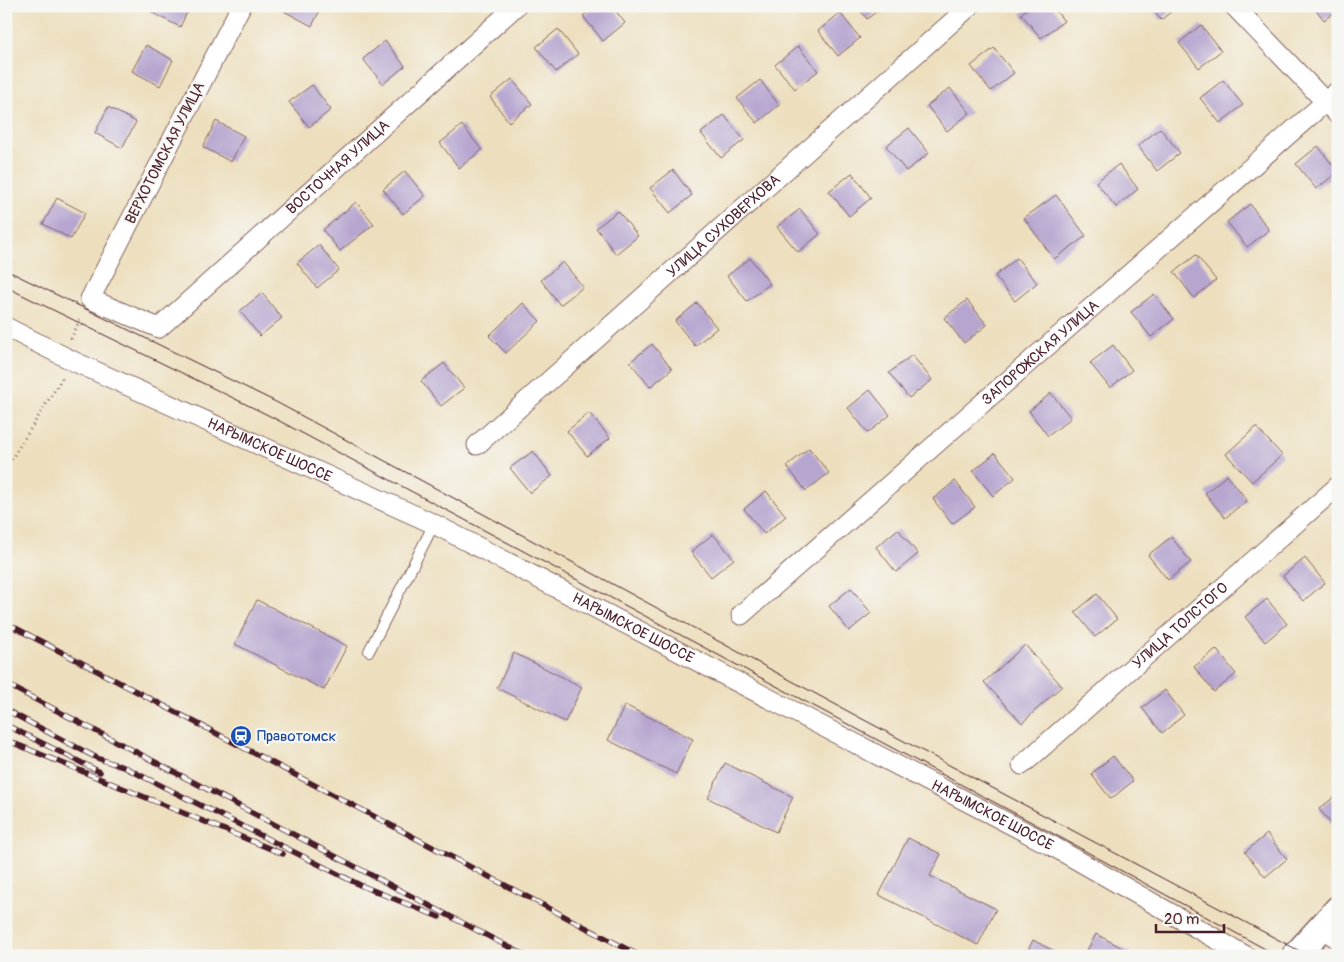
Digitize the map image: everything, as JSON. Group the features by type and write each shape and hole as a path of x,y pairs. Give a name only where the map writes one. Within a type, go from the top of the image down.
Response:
{"main road":[{"path":"1295,956 1329,933 1338,909"}],"street":[{"name":"ВЕРХОТОМСКАЯ УЛИЦА","path":"90,299 241,6"},
{"name":"ВОСТОЧНАЯ УЛИЦА","path":"90,299 159,328 516,6"},
{"name":"УЛИЦА СУХОВЕРХОВА","path":"477,445 970,6"},
{"path":"1234,6 1334,103"},
{"name":"ЗАПОРОЖСКАЯ УЛИЦА","path":"741,615 1334,103"},
{"name":"НАРЫМСКОЕ ШОССЕ","path":"6,327 73,361 434,524 1054,848 1246,956"},
{"name":"УЛИЦА ТОЛСТОГО","path":"1022,765 1338,486"}],"lane":[{"path":"369,651 434,524"}],"path":[{"path":"6,468 73,361 71,336 90,299"}],"building":[{"path":"154,6 190,6 180,27 151,12"},
{"path":"286,6 322,6 312,26 284,11"},
{"path":"595,6 612,6 625,23 603,41 583,16"},
{"path":"857,6 883,6 867,19"},
{"path":"1030,6 1052,6 1064,21 1041,38 1021,14"},
{"path":"1149,6 1178,6 1161,20"},
{"path":"1313,6 1338,6 1338,10 1324,20"},
{"path":"840,13 860,38 838,56 818,31"},
{"path":"1201,25 1221,51 1199,68 1179,43"},
{"path":"558,29 578,54 556,72 536,47"},
{"path":"385,41 405,66 383,84 363,59"},
{"path":"146,45 173,60 160,86 132,71"},
{"path":"798,46 818,71 795,89 775,65"},
{"path":"994,48 1014,73 991,91 971,66"},
{"path":"512,79 532,104 509,122 490,97"},
{"path":"760,80 779,105 757,123 737,98"},
{"path":"1223,80 1243,105 1220,123 1200,98"},
{"path":"312,85 331,110 309,127 289,102"},
{"path":"950,88 970,113 947,131 927,106"},
{"path":"108,107 136,122 122,148 95,133"},
{"path":"724,115 744,140 721,158 701,133"},
{"path":"216,121 244,136 231,162 203,147"},
{"path":"462,125 482,150 459,168 440,143"},
{"path":"909,128 929,153 906,171 886,146"},
{"path":"1160,128 1180,153 1157,171 1138,146"},
{"path":"1318,146 1338,172 1316,189 1296,164"},
{"path":"1119,164 1138,189 1116,207 1096,182"},
{"path":"673,170 692,195 670,213 650,188"},
{"path":"405,171 425,196 403,214 383,189"},
{"path":"852,173 871,198 849,216 829,191"},
{"path":"1056,195 1086,236 1054,259 1024,218"},
{"path":"57,198 85,213 71,239 43,224"},
{"path":"356,202 374,224 340,251 323,230"},
{"path":"1250,204 1269,230 1247,247 1227,222"},
{"path":"800,209 820,234 798,252 777,227"},
{"path":"618,211 638,236 616,254 596,228"},
{"path":"319,245 339,270 317,288 297,263"},
{"path":"1196,255 1216,280 1194,298 1174,272"},
{"path":"750,258 770,284 747,301 727,276"},
{"path":"1017,258 1037,283 1015,301 995,276"},
{"path":"563,262 583,287 560,305 541,280"},
{"path":"262,293 282,318 260,336 240,311"},
{"path":"1154,294 1174,319 1151,337 1131,312"},
{"path":"967,300 987,325 964,343 944,318"},
{"path":"523,303 540,321 506,353 489,336"},
{"path":"697,303 717,328 695,346 675,321"},
{"path":"652,344 672,369 650,387 630,362"},
{"path":"1113,345 1132,370 1110,388 1090,363"},
{"path":"912,355 932,380 909,398 889,373"},
{"path":"444,363 464,388 441,406 421,381"},
{"path":"870,390 890,415 868,433 848,408"},
{"path":"1051,393 1071,418 1048,436 1029,411"},
{"path":"589,413 610,438 587,456 567,431"},
{"path":"1256,427 1282,455 1252,482 1226,454"},
{"path":"809,448 829,473 806,491 787,466"},
{"path":"533,451 552,476 530,493 510,468"},
{"path":"995,453 1015,478 993,496 973,471"},
{"path":"1227,475 1247,500 1225,518 1205,493"},
{"path":"955,481 975,507 952,524 933,499"},
{"path":"766,491 786,516 764,534 744,509"},
{"path":"898,529 918,554 896,572 876,547"},
{"path":"713,534 734,559 711,577 691,552"},
{"path":"1171,537 1191,562 1168,580 1148,555"},
{"path":"1305,558 1325,583 1303,601 1283,576"},
{"path":"851,588 871,613 849,631 829,606"},
{"path":"1097,594 1117,619 1095,637 1075,612"},
{"path":"1267,599 1287,624 1265,642 1245,617"},
{"path":"257,600 347,646 324,690 235,644"},
{"path":"1025,645 1062,686 1022,723 984,682"},
{"path":"1216,649 1236,674 1214,692 1194,667"},
{"path":"514,653 582,687 565,722 497,688"},
{"path":"1165,690 1184,715 1162,733 1142,708"},
{"path":"625,705 693,739 676,774 608,740"},
{"path":"1113,756 1133,781 1111,799 1091,774"},
{"path":"725,763 793,797 776,832 708,798"},
{"path":"1338,794 1338,832 1319,809"},
{"path":"1267,834 1287,859 1265,877 1245,852"},
{"path":"908,838 941,854 930,876 996,909 978,945 879,895"},
{"path":"1096,934 1130,952 1128,956 1084,956"},
{"path":"1033,940 1063,956 1025,956"}],"tram line":[{"path":"6,270 276,402 853,714 1309,956"},
{"path":"6,287 270,416 1065,840 1278,956"}],"railway":[{"path":"6,623 640,956"},
{"path":"6,684 526,956"},
{"path":"6,710 97,758 126,768 360,885 439,917"},
{"path":"6,725 100,772"},
{"path":"6,740 283,854"}],"place":[{"name":"Правотомск","path":"241,736"}]}
